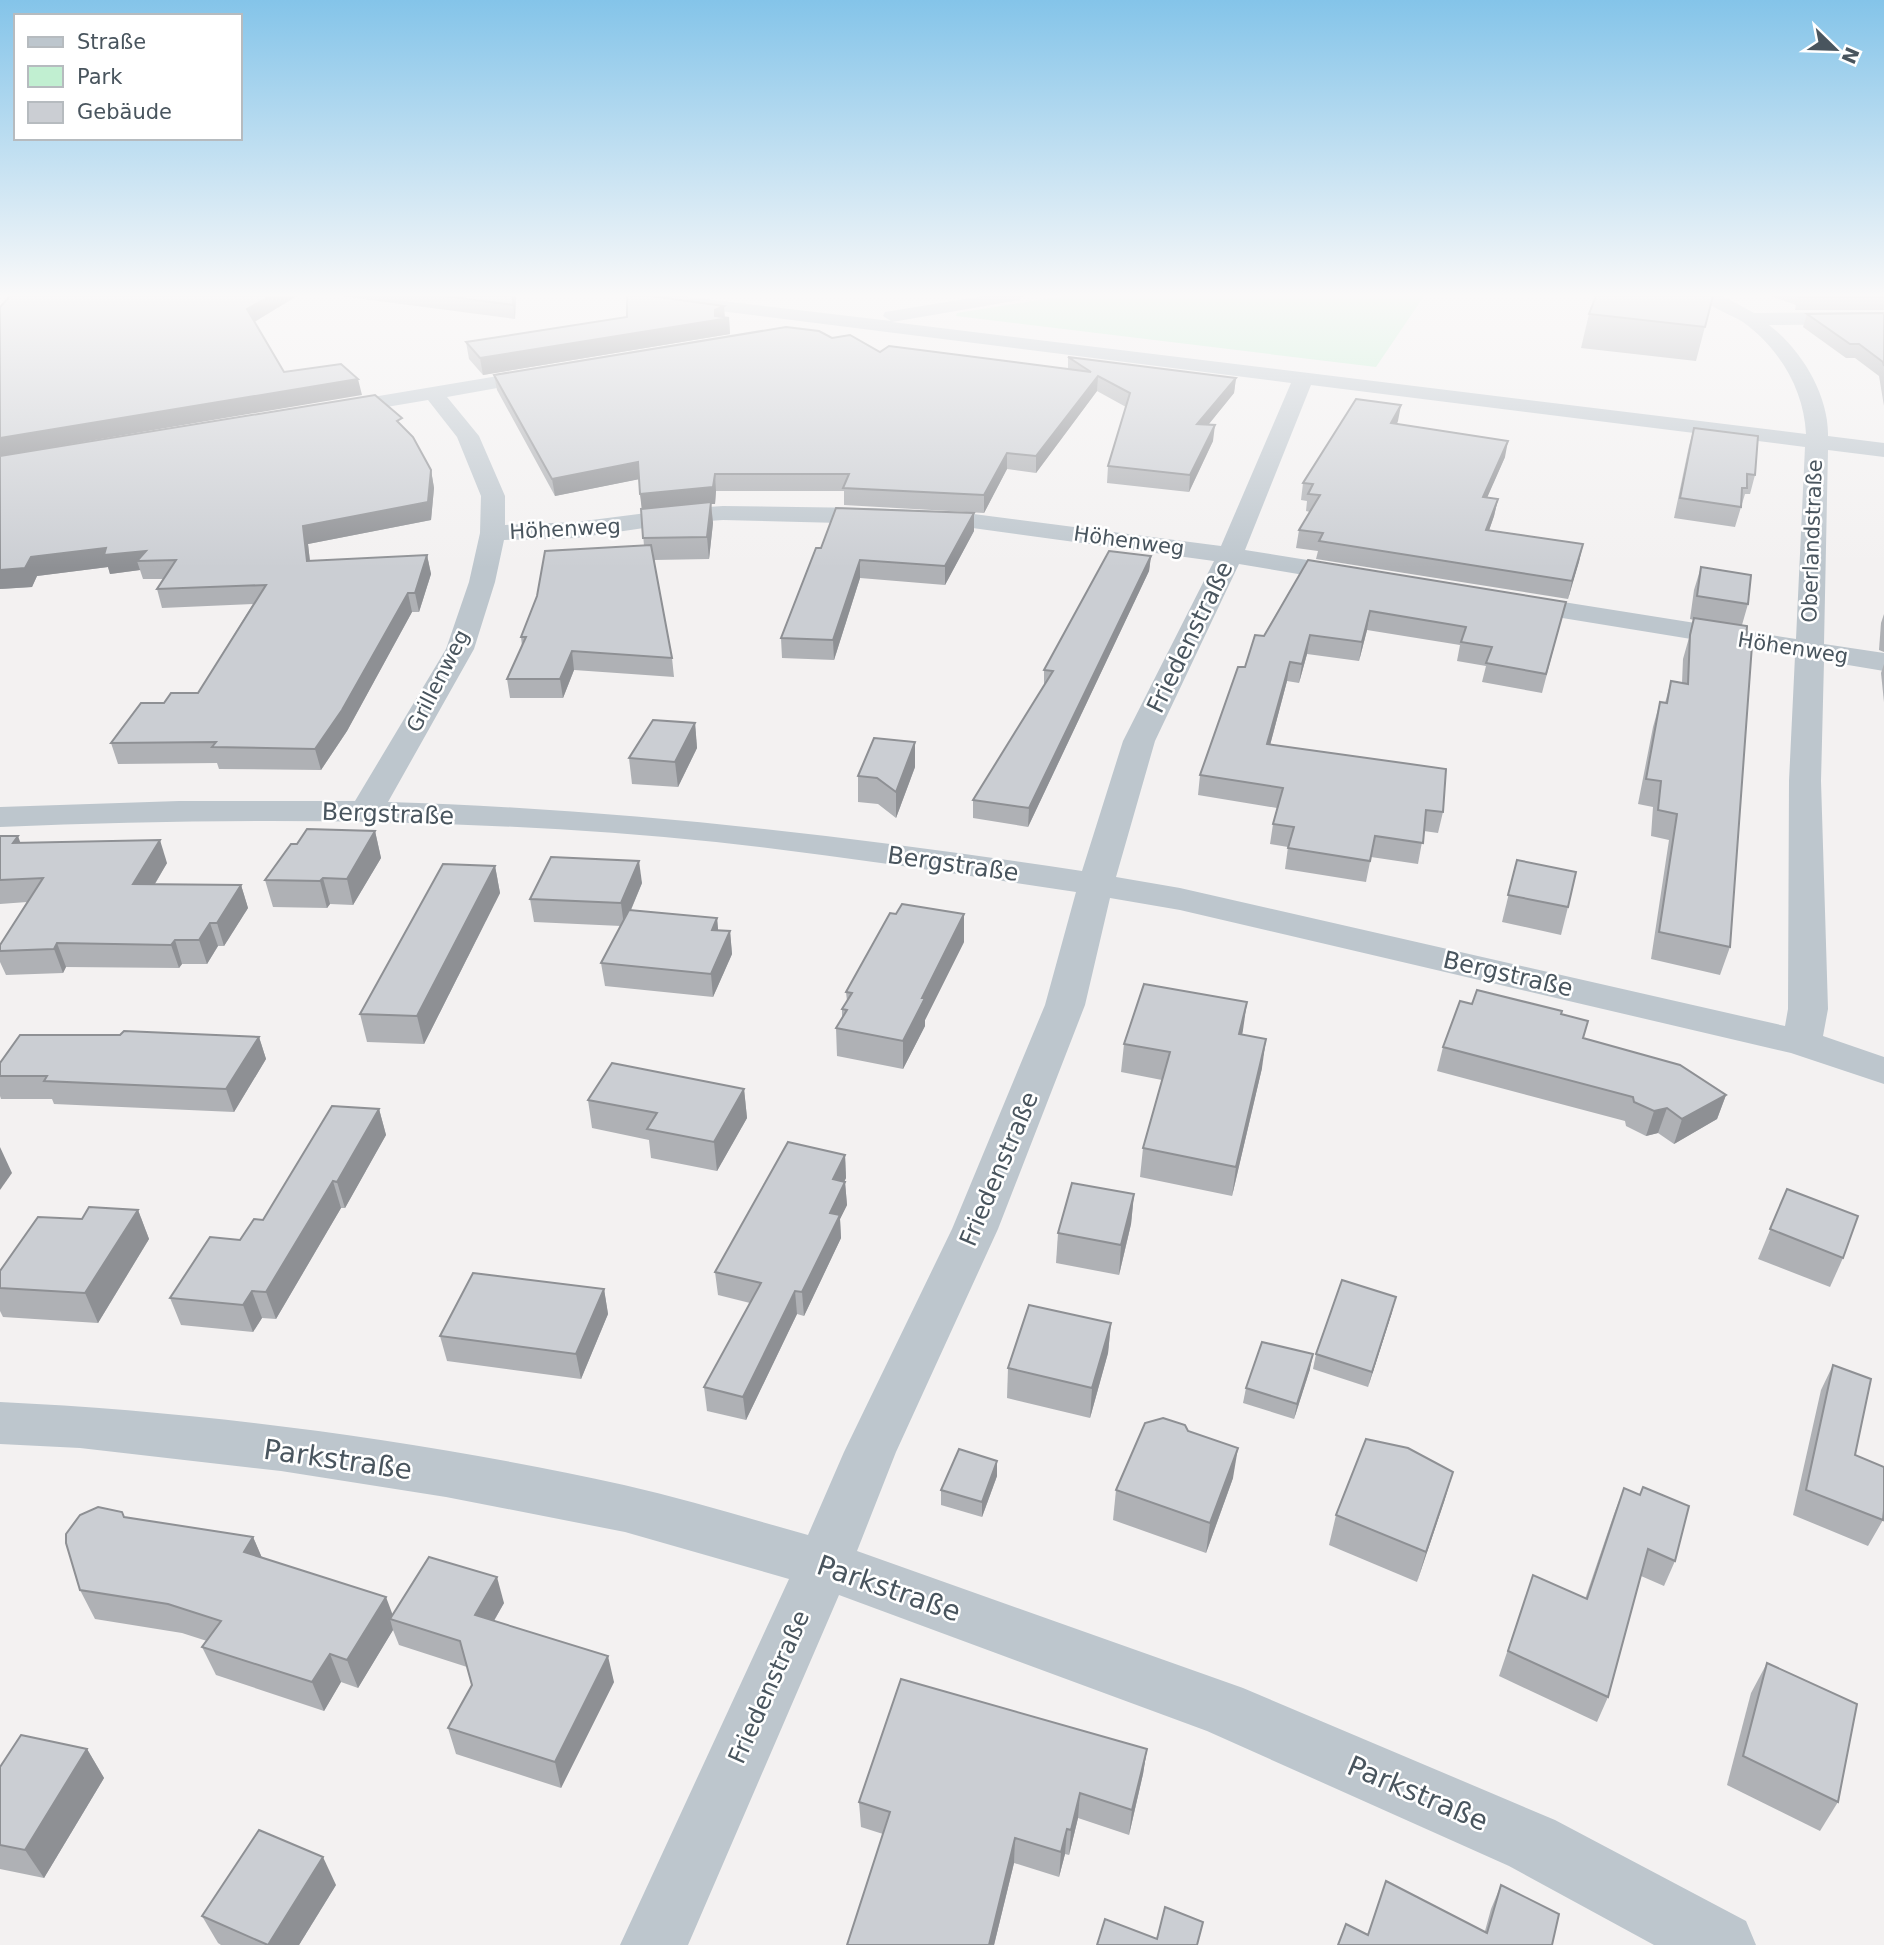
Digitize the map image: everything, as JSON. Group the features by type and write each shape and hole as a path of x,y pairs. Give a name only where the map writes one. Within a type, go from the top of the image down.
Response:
{"street":[{"path":"315,413 470,387"},
{"name":"Friedenstraße","path":"654,1945 824,1564 870,1452 975,1229 1065,1005 1096,883 1139,741 1230,555 1300,387"},
{"path":"1373,387 1817,436 1884,438"},
{"path":"1435,387 1817,436 1884,450"},
{"name":"Oberlandstraße","path":"1802,1042 1808,1009 1805,781 1817,436 1815,409 1806,387"},
{"name":"Grillenweg","path":"366,810 460,649 482,582 493,533 493,496 468,436 433,393"},
{"name":"Höhenweg","path":"493,533 601,528 678,516 723,513 867,515 1003,524 1230,555 1384,581"},
{"name":"Höhenweg","path":"1494,599 1884,663"},
{"name":"Bergstraße","path":"0,817 112,811 366,810 585,821 717,833 1096,883 1206,905 1802,1042 1884,1071"},
{"name":"Parkstraße","path":"0,1423 80,1427 281,1449 446,1474 625,1509 824,1564 1222,1708 1532,1843 1722,1945"}],"building":[{"path":"0,387 311,387 0,438"},
{"path":"501,387 1090,387 1036,456 1007,453 984,495 843,488 849,474 715,474 713,487 640,494 638,462 552,479"},
{"path":"1118,387 1229,387 1197,424 1215,425 1190,475 1108,466 1130,393"},
{"path":"375,395 402,418 397,421 413,437 431,470 428,502 303,526 307,561 427,555 415,593 408,593 342,710 315,749 212,747 216,742 111,743 141,703 164,703 171,693 198,693 266,585 157,589 176,560 137,561 146,551 104,555 106,548 31,557 25,568 0,570 0,456"},
{"path":"1356,399 1401,405 1391,423 1508,441 1483,497 1498,499 1486,530 1583,544 1572,581 1319,541 1323,533 1299,530 1320,495 1308,494 1313,484 1303,483"},
{"path":"1694,428 1758,436 1755,475 1747,474 1747,488 1742,488 1741,507 1680,498"},
{"path":"711,502 707,537 643,538 641,509"},
{"path":"836,508 974,513 945,566 860,560 833,640 781,638 816,548 821,548"},
{"path":"651,545 672,658 572,651 560,679 507,679 526,637 521,637 537,596 545,551"},
{"path":"1109,551 1151,556 1029,808 973,800 1053,671 1044,670"},
{"path":"1308,560 1566,602 1546,674 1486,663 1492,647 1461,642 1466,627 1370,611 1362,642 1310,635 1302,664 1290,662 1267,744 1446,769 1443,812 1426,810 1423,843 1375,836 1370,861 1288,848 1294,827 1273,824 1283,788 1200,775 1238,667 1245,667 1255,635 1264,636"},
{"path":"1701,567 1751,575 1748,604 1697,596"},
{"path":"1694,618 1747,626 1746,644 1752,645 1730,947 1659,932 1677,814 1658,810 1661,781 1646,779 1660,702 1667,703 1671,681 1688,684 1690,635"},
{"path":"653,720 695,723 675,762 629,758"},
{"path":"874,738 915,742 896,792 877,778 858,776"},
{"path":"307,829 375,831 347,879 265,880 291,844 297,844"},
{"path":"0,836 18,836 13,843 160,840 133,884 241,885 217,923 210,923 199,940 175,940 171,945 57,943 54,949 0,951 0,945 43,878 0,880"},
{"path":"551,857 639,861 621,903 530,899"},
{"path":"1517,860 1576,872 1568,907 1508,895"},
{"path":"443,864 495,866 417,1016 360,1014"},
{"path":"902,904 964,914 903,1041 836,1028 847,1010 842,1009 852,993 846,992 890,913 896,914"},
{"path":"629,910 717,918 712,930 730,931 711,974 601,963"},
{"path":"1144,984 1247,1002 1239,1034 1266,1039 1236,1167 1143,1148 1170,1052 1124,1044"},
{"path":"1477,990 1562,1011 1561,1014 1588,1021 1583,1038 1680,1065 1726,1095 1682,1119 1667,1108 1654,1111 1634,1102 1633,1097 1443,1047 1460,1001 1472,1004"},
{"path":"124,1031 259,1037 226,1089 44,1081 47,1076 0,1076 0,1063 20,1035 120,1035"},
{"path":"612,1063 744,1089 714,1142 647,1129 657,1113 588,1100"},
{"path":"332,1106 379,1109 337,1182 333,1181 266,1292 252,1291 243,1305 170,1298 210,1237 240,1240 254,1219 263,1220"},
{"path":"788,1142 845,1155 833,1179 845,1182 830,1213 840,1215 802,1292 795,1291 743,1397 704,1387 761,1283 715,1272"},
{"path":"1072,1183 1134,1194 1121,1245 1058,1233"},
{"path":"1787,1189 1858,1216 1843,1258 1770,1229"},
{"path":"89,1207 138,1210 85,1293 0,1288 0,1271 38,1217 82,1219"},
{"path":"473,1273 604,1289 576,1354 440,1336"},
{"path":"1342,1280 1396,1297 1372,1372 1316,1354"},
{"path":"1029,1305 1111,1323 1092,1388 1008,1368"},
{"path":"1262,1342 1313,1354 1297,1404 1246,1388"},
{"path":"1833,1365 1871,1379 1855,1455 1884,1467 1883,1520 1806,1490"},
{"path":"1163,1418 1185,1425 1188,1431 1238,1448 1210,1523 1116,1490 1145,1423"},
{"path":"1366,1439 1408,1448 1453,1472 1426,1552 1336,1515"},
{"path":"959,1449 997,1461 982,1502 941,1490"},
{"path":"1643,1487 1689,1506 1675,1561 1648,1549 1608,1697 1508,1651 1533,1575 1587,1599 1624,1488 1640,1495"},
{"path":"98,1507 122,1512 124,1517 253,1537 244,1552 386,1597 347,1660 330,1654 312,1682 202,1647 221,1621 168,1604 80,1590 66,1543 66,1534 80,1515"},
{"path":"429,1557 497,1577 475,1615 608,1656 555,1762 448,1728 472,1685 460,1641 390,1619"},
{"path":"1767,1663 1857,1704 1838,1802 1743,1756"},
{"path":"901,1679 1147,1749 1132,1810 1080,1793 1071,1830 1067,1829 1061,1852 1015,1838 989,1945 847,1945 890,1812 859,1802"},
{"path":"21,1735 87,1749 25,1850 0,1845 0,1767"},
{"path":"259,1830 323,1857 268,1945 202,1916"},
{"path":"1386,1881 1487,1933 1501,1885 1559,1914 1552,1945 1338,1945 1346,1924 1368,1935"},
{"path":"1165,1907 1203,1922 1197,1945 1097,1945 1105,1919 1157,1939"}]}
